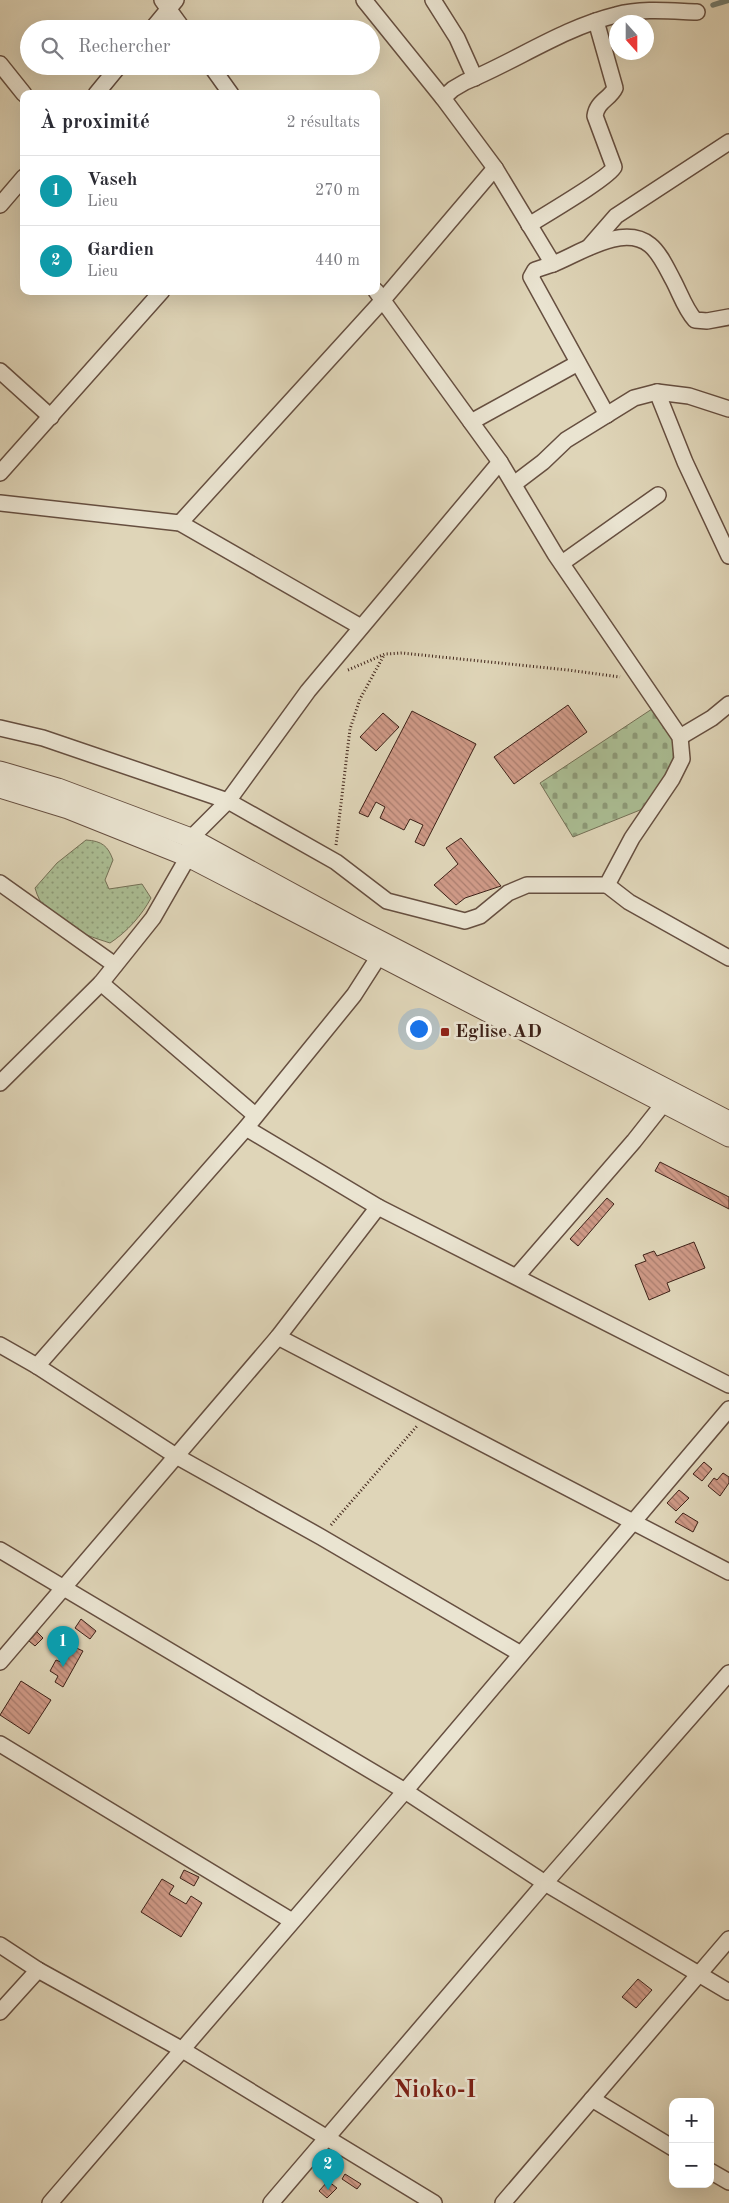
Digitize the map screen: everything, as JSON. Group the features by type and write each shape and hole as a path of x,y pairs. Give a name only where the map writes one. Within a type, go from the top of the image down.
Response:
{"street":[{"path":"364,0 443,98 495,168 553,264"},
{"path":"433,0 457,38 475,78"},
{"path":"158,20 169,3 178,20"},
{"path":"443,98 453,89 574,29 596,21 618,14 659,10 696,12"},
{"path":"529,225 601,178 614,167 595,116 600,102 615,91 596,21"},
{"path":"0,64 21,90"},
{"path":"99,90 112,75"},
{"path":"217,75 228,90"},
{"path":"589,247 616,216 728,145"},
{"path":"380,295 495,168"},
{"path":"0,205 20,182"},
{"path":"607,415 531,277 535,270 553,264 589,247 623,236 639,239 650,245 660,258 695,320 707,321 729,317"},
{"path":"0,473 158,295"},
{"path":"180,523 379,296 500,462 562,563 680,737 682,759 672,779 632,838 607,885"},
{"path":"472,422 578,363"},
{"path":"0,371 51,417"},
{"path":"657,392 684,462 729,556"},
{"path":"514,484 543,462 566,440 634,398 657,392 689,396 729,409"},
{"path":"0,1083 101,983 153,918 189,847 228,801 308,690 500,462"},
{"path":"562,563 658,495"},
{"path":"0,503 180,523 361,627"},
{"path":"680,737 712,718 729,704"},
{"path":"0,728 43,738 228,801 336,862 387,902 465,921 480,916 508,893 527,885 607,885 629,902 729,958"},
{"path":"0,771 58,788 189,847 356,928 729,1120"},
{"path":"0,788 189,847 379,956 729,1137"},
{"path":"0,883 115,965"},
{"path":"37,1366 246,1128 354,995 379,956"},
{"path":"101,983 255,1115"},
{"path":"516,1276 634,1142 664,1103"},
{"path":"246,1128 378,1207 729,1385"},
{"path":"0,1662 278,1336 378,1207"},
{"path":"278,1336 729,1572"},
{"path":"0,1345 37,1366 176,1456 321,1537 521,1654"},
{"path":"50,2203 181,2049 405,1792 729,1410"},
{"path":"0,1550 405,1792 545,1883 729,1992"},
{"path":"271,2203 545,1883 729,1673"},
{"path":"0,1744 292,1921"},
{"path":"503,2203 729,1939"},
{"path":"0,1945 38,1970 181,2049 434,2203"},
{"path":"0,2012 38,1970"},
{"path":"592,2100 669,2146"},
{"path":"714,2173 729,2182"}],"path":[{"path":"336,862 336,833 350,730 360,699 385,654"},
{"path":"342,673 385,654 402,654 614,675 647,689"},
{"path":"321,1537 427,1414"}],"green space":[{"path":"658,705 682,759 655,804 573,837 540,783"},
{"path":"86,840 104,845 111,855 113,860 105,880 109,889 142,884 151,898 133,923 110,943 75,930 55,918 46,910 35,888 57,863"}],"building":[{"path":"568,705 587,732 514,784 494,757"},
{"path":"412,711 476,744 424,846 415,842 423,825 410,819 404,830 380,818 385,807 376,802 368,817 359,813"},
{"path":"383,713 399,727 376,751 360,737"},
{"path":"461,838 501,886 465,898 456,905 434,885 458,864 446,848"},
{"path":"660,1162 729,1197 729,1209 655,1171"},
{"path":"607,1198 614,1204 578,1246 570,1239"},
{"path":"694,1242 705,1268 667,1283 670,1291 649,1300 635,1265 646,1261 643,1255 654,1251 657,1256"},
{"path":"704,1462 712,1469 702,1481 693,1474"},
{"path":"723,1473 729,1477 729,1483 720,1496 708,1486 714,1478 717,1480"},
{"path":"679,1490 689,1498 676,1511 667,1503"},
{"path":"683,1513 698,1522 693,1532 675,1522"},
{"path":"81,1619 96,1631 90,1639 75,1628"},
{"path":"37,1632 43,1638 35,1646 29,1641"},
{"path":"72,1646 83,1651 63,1687 55,1682 58,1676 50,1671 56,1660 63,1663"},
{"path":"21,1681 51,1700 29,1734 0,1715"},
{"path":"184,1870 199,1877 194,1886 180,1878"},
{"path":"162,1879 174,1886 169,1894 186,1904 191,1896 202,1903 181,1937 141,1912"},
{"path":"638,1979 652,1990 636,2008 622,1997"},
{"path":"345,2174 361,2184 357,2189 342,2179"},
{"path":"328,2181 337,2188 327,2198 319,2191"}],"waterway":[{"path":"713,5 729,0"}],"place":[{"name":"Eglise AD","path":"445,1032"},
{"name":"Vaseh","path":"63,1667"},
{"name":"Gardien","path":"328,2190"}],"district":[{"name":"Nioko-I","path":"435,2091"}]}
